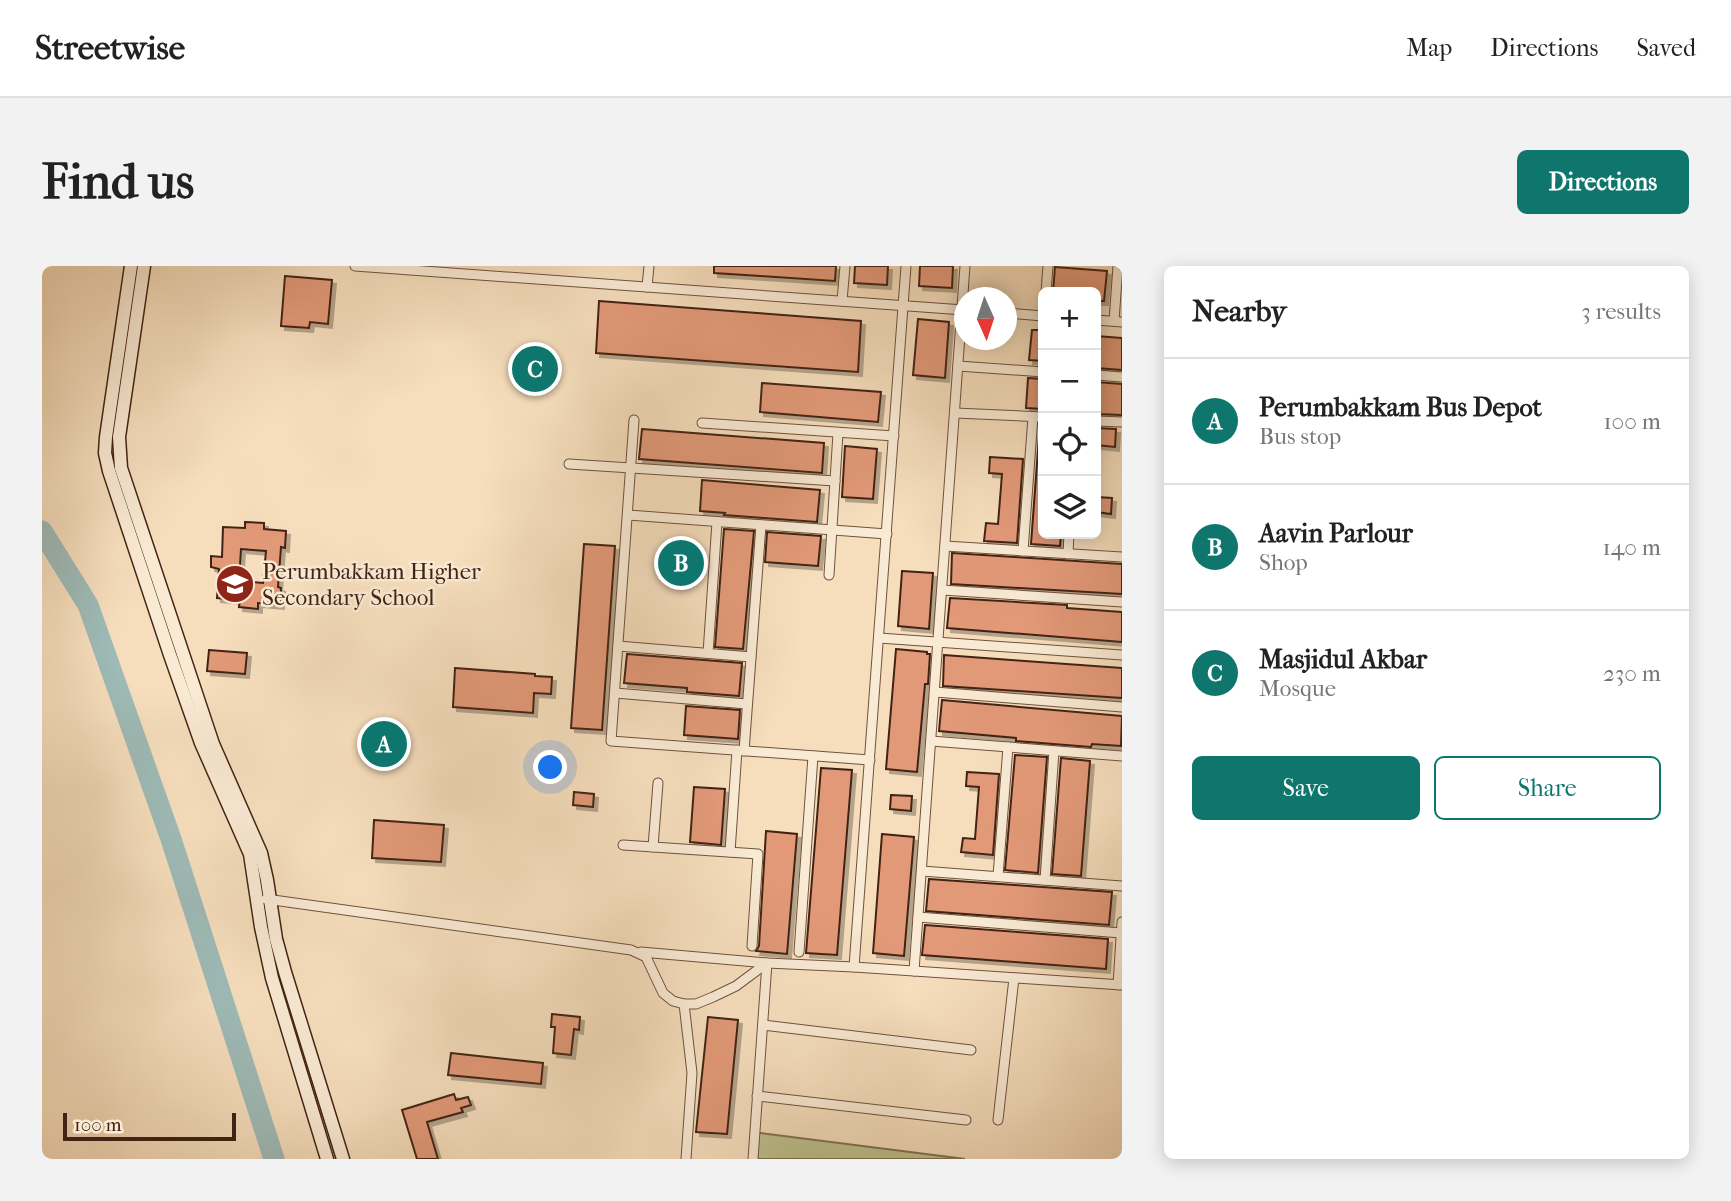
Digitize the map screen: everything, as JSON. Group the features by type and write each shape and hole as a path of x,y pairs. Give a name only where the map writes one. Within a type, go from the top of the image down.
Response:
{"street":[{"path":"131,266 109,408 105,453 123,518 196,730 250,854 343,1159"},
{"path":"144,266 119,437 121,468 213,744 261,853 265,951 327,1159"},
{"path":"355,266 465,270 648,287 954,309"},
{"path":"648,287 649,266"},
{"path":"842,301 845,266"},
{"path":"855,967 906,266"},
{"path":"964,287 965,266"},
{"path":"1046,287 1048,266"},
{"path":"1112,266 1118,266 1118,322"},
{"path":"1017,314 1038,316"},
{"path":"914,971 959,350"},
{"path":"958,366 1038,372"},
{"path":"1101,375 1122,377"},
{"path":"955,413 1038,417 1023,551"},
{"path":"634,420 611,741 870,760"},
{"path":"1101,421 1122,422"},
{"path":"702,423 894,436"},
{"path":"830,575 838,433"},
{"path":"569,464 835,481"},
{"path":"628,515 887,534"},
{"path":"708,653 717,522"},
{"path":"730,852 747,704 761,525"},
{"path":"1068,554 1069,539"},
{"path":"946,546 1122,557"},
{"path":"942,590 1122,602"},
{"path":"879,638 1122,655"},
{"path":"618,646 751,657"},
{"path":"935,692 1122,707"},
{"path":"615,693 747,704"},
{"path":"931,741 1122,756"},
{"path":"998,876 1008,747"},
{"path":"1045,880 1054,751"},
{"path":"799,952 813,756"},
{"path":"653,847 658,783"},
{"path":"623,845 758,854 752,946"},
{"path":"922,871 1122,886"},
{"path":"264,898 641,952 767,963 1120,985 1122,922"},
{"path":"918,917 1121,933"},
{"path":"641,952 663,993 673,1001 684,1004 696,1004 713,998 736,986 767,963"},
{"path":"753,1159 767,963"},
{"path":"998,1120 1014,978"},
{"path":"684,1004 692,1073 686,1159"},
{"path":"763,1025 971,1051"},
{"path":"757,1097 966,1120"}],"green space":[{"path":"753,1132 965,1159 750,1159"}],"building":[{"path":"714,266 836,266 835,281 714,273"},
{"path":"855,266 888,266 887,285 854,283"},
{"path":"920,266 953,266 952,288 919,286"},
{"path":"1055,267 1107,271 1104,301 1101,301 1101,287 1053,287"},
{"path":"285,276 332,280 328,324 310,322 309,328 281,326"},
{"path":"599,301 861,321 858,372 596,353"},
{"path":"918,319 949,322 945,378 913,375"},
{"path":"1032,330 1038,330 1038,361 1029,360"},
{"path":"1101,336 1122,338 1122,370 1101,368"},
{"path":"543,360 543,366 550,369 545,377 522,378 522,361"},
{"path":"1028,378 1038,379 1038,409 1026,408"},
{"path":"1101,382 1122,384 1122,415 1101,414"},
{"path":"762,383 881,392 878,422 760,412"},
{"path":"1101,428 1116,429 1115,447 1101,446"},
{"path":"642,429 824,443 822,473 639,459"},
{"path":"845,446 877,449 873,499 842,497"},
{"path":"1038,450 1038,539 1061,539 1060,546 1031,544"},
{"path":"990,457 1023,459 1017,543 984,541 986,523 998,524 1002,474 989,473"},
{"path":"702,480 820,490 817,522 700,511"},
{"path":"1101,497 1112,498 1111,514 1101,513"},
{"path":"245,522 264,523 264,529 286,531 285,548 281,547 278,587 281,588 280,605 258,603 258,609 239,607 240,600 217,598 219,569 211,567 211,556 222,557 223,527 245,528","holes":["241,549 266,551 263,583 239,581"]},
{"path":"724,529 754,531 743,649 715,647"},
{"path":"767,532 821,536 818,566 765,562"},
{"path":"584,544 615,546 602,730 571,728"},
{"path":"671,549 693,551 691,577 669,575"},
{"path":"952,553 1122,564 1122,594 951,584"},
{"path":"902,571 933,573 929,629 898,626"},
{"path":"950,598 1067,605 1067,608 1122,612 1122,642 947,628"},
{"path":"896,649 930,654 917,772 886,769"},
{"path":"209,650 247,653 245,674 207,671"},
{"path":"627,654 742,663 739,696 687,692 687,688 624,683"},
{"path":"944,655 1122,668 1122,698 943,686"},
{"path":"455,668 552,677 551,694 534,693 533,713 453,707"},
{"path":"942,700 1122,716 1121,746 1092,744 1091,747 1016,741 1016,738 939,731"},
{"path":"686,706 740,710 738,739 684,735"},
{"path":"1015,755 1047,757 1038,873 1005,870"},
{"path":"1061,758 1090,761 1081,876 1052,874"},
{"path":"821,768 852,770 837,955 806,953"},
{"path":"967,772 999,774 993,855 961,852 963,838 975,839 979,787 966,786"},
{"path":"694,787 725,789 721,845 690,842"},
{"path":"574,792 594,794 593,807 573,805"},
{"path":"891,795 912,796 911,811 890,809"},
{"path":"374,820 444,825 441,862 372,858"},
{"path":"766,831 797,834 787,954 756,951 759,946"},
{"path":"882,834 914,837 904,956 873,953"},
{"path":"929,879 1112,892 1109,925 926,911"},
{"path":"925,925 1108,939 1106,969 922,955"},
{"path":"552,1014 580,1017 579,1030 574,1029 571,1055 553,1053 555,1027 551,1027"},
{"path":"708,1017 738,1020 727,1134 696,1132"},
{"path":"451,1053 543,1063 541,1084 448,1075"},
{"path":"454,1094 456,1100 468,1097 471,1105 461,1108 463,1112 427,1122 438,1159 417,1159 402,1110"}],"waterway":[{"path":"42,531 88,605 171,839 274,1159"}],"place":[{"name":"Masjidul Akbar","path":"535,369"},
{"name":"Aavin Parlour","path":"681,563"},
{"name":"Perumbakkam Higher Secondary School","path":"235,584"},
{"name":"Perumbakkam Bus Depot","path":"384,744"}]}
